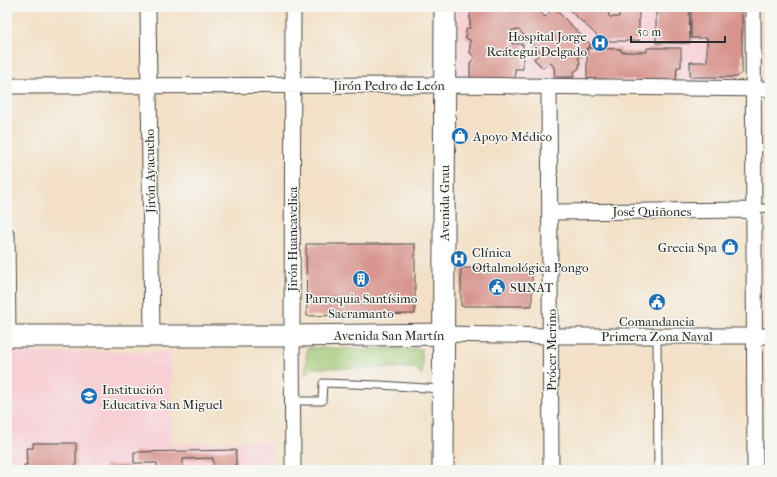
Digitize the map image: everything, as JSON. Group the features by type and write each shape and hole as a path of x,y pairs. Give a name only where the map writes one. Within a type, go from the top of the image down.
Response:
{"main road":[{"name":"Avenida Grau","path":"443,470 445,7"},
{"name":"Avenida San Martín","path":"8,336 292,336 443,334"}],"street":[{"name":"Jirón Ayacucho","path":"148,7 152,335"},
{"name":"Jirón Huancavelica","path":"293,7 293,470"},
{"path":"754,7 755,470"},
{"name":"Jirón Pedro de León","path":"7,86 444,85 770,89"},
{"name":"Prócer Merino","path":"549,86 551,470"},
{"name":"José Quiñones","path":"550,212 754,209"},
{"path":"7,236 8,336"},
{"name":"Avenida San Martín","path":"443,334 551,336 770,336"}],"lane":[{"path":"754,209 770,209"},
{"path":"657,336 658,470"},
{"path":"292,401 322,401 323,383 443,389"}],"shaded area":[{"name":"Hospital Jorge Reátegui Delgado","path":"458,7 744,7 743,83 457,80"},
{"name":"Institución Educativa San Miguel","path":"7,352 170,352 172,445 264,440 271,447 271,470 7,470"}],"green space":[{"path":"307,348 422,349 422,375 415,368 312,368 305,375"}],"building":[{"path":"474,7 538,7 538,10 545,17 554,8 591,45 578,57 580,62 579,68 574,72 574,77 555,77 554,67 550,62 543,68 534,59 541,53 519,30 512,30 512,44 523,44 523,69 515,69 515,79 474,79 470,77 470,63 474,56 470,53 470,40 466,38 466,29 470,28 470,14 474,11"},
{"path":"566,7 604,7 610,13 608,15 610,17 619,17 619,7 639,7 639,41 603,41"},
{"path":"656,7 689,7 690,43 656,43"},
{"path":"691,9 742,9 742,72 737,77 690,77 690,62 707,62 707,38 691,38"},
{"path":"587,48 621,49 621,52 647,52 647,48 681,48 681,67 677,67 676,81 587,79"},
{"name":"Parroquia Santísimo Sacramanto","path":"306,244 415,244 415,314 307,316"},
{"name":"SUNAT","path":"461,268 532,268 532,306 461,306"},
{"path":"33,443 76,443 76,467 51,467 51,470 25,470 24,465 27,465 26,448 33,448"},
{"path":"236,450 236,470 213,470 213,458 183,459 183,470 158,470 157,463 134,463 134,452"},
{"path":"105,465 129,465 130,470 105,470"}],"place":[{"name":"Hospital Jorge Reátegui Delgado","path":"600,43"},
{"name":"Apoyo Médico","path":"460,136"},
{"name":"Grecia Spa","path":"730,247"},
{"name":"Clínica Oftalmológica Pongo","path":"459,259"},
{"name":"Parroquia Santísimo Sacramanto","path":"361,279"},
{"name":"SUNAT","path":"497,287"},
{"name":"Comandancia Primera Zona Naval","path":"657,302"},
{"name":"Institución Educativa San Miguel","path":"89,396"}]}
